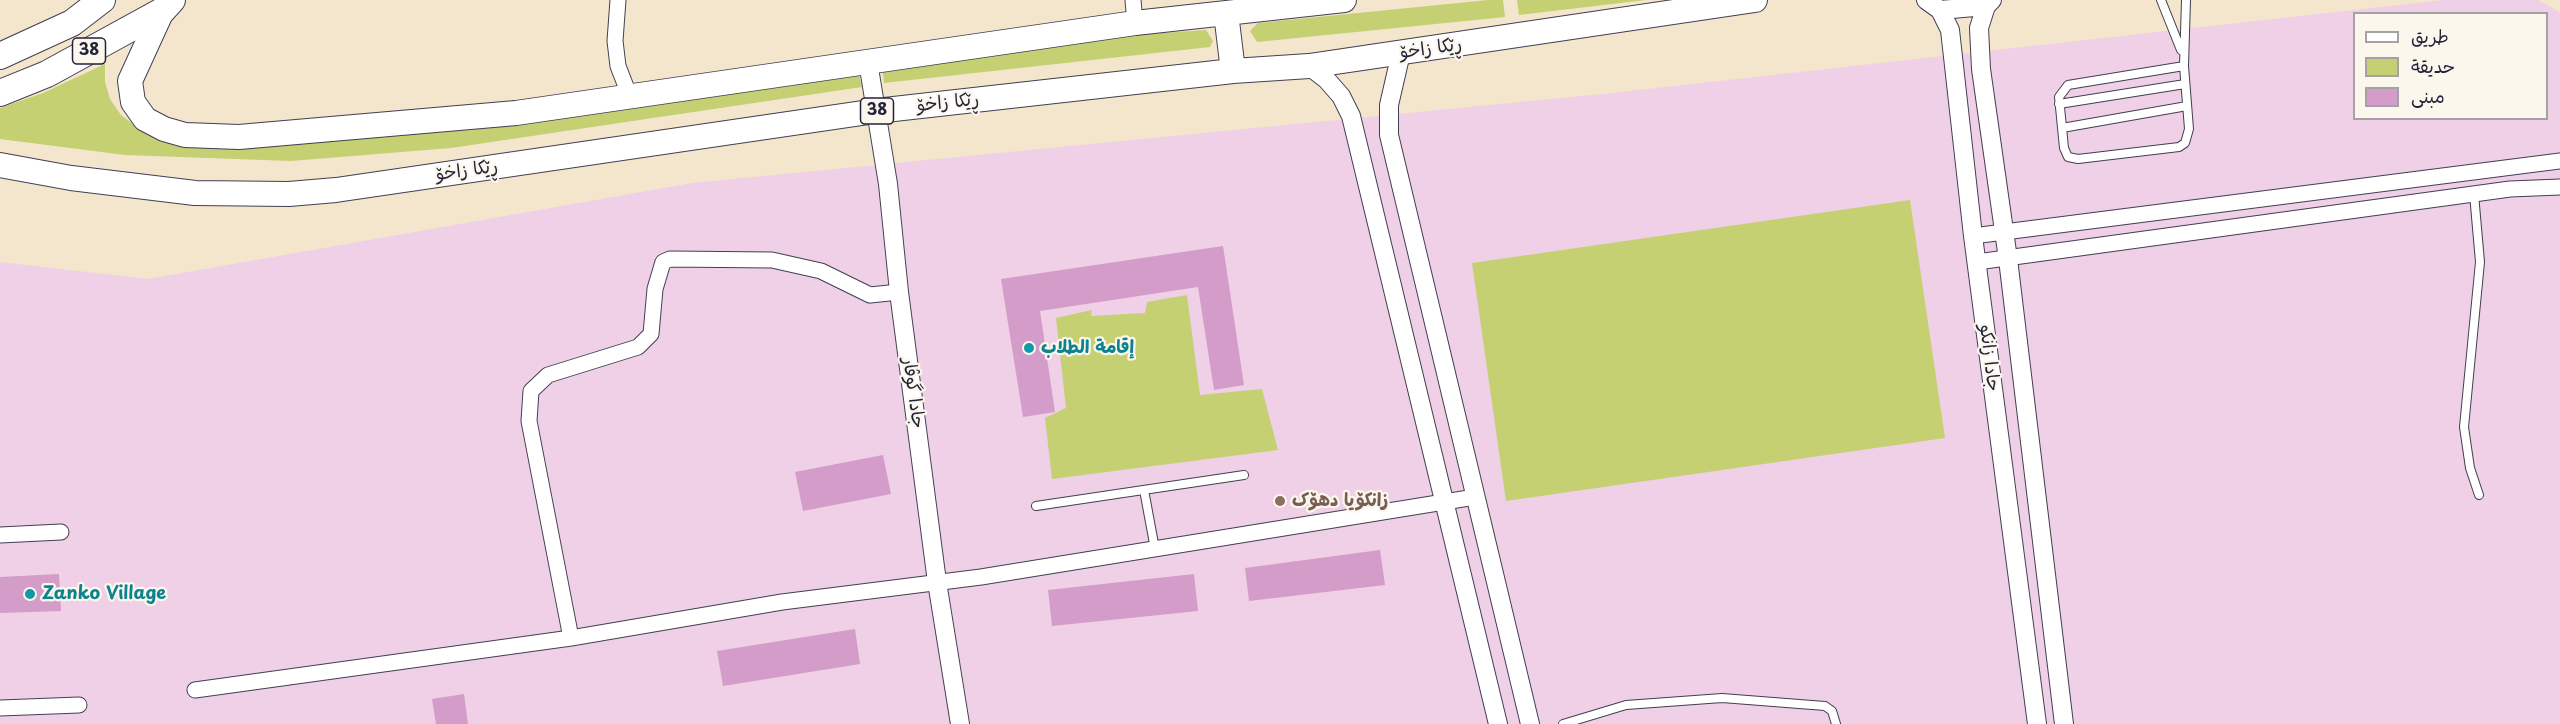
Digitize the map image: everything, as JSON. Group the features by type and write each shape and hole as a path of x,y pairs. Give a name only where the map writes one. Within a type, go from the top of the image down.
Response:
{"highway":[{"name":"38","path":"0,56 72,23 102,0"},
{"name":"38","path":"0,93 47,74 167,5"}],"main road":[{"name":"38","path":"167,5 130,81 133,102 145,119 164,129 184,135 239,138 516,113 630,98 868,62 1134,11 1226,13 1344,0"},
{"name":"ڕێکا زاخۆ","path":"0,165 71,178 195,193 289,194 336,190 876,111 1233,71 1309,66 1755,0"},
{"path":"1226,13 1233,71"}],"street":[{"path":"618,0 615,41 618,66 630,98"},
{"path":"1933,5 1989,3"},
{"name":"جادا زانکو","path":"1989,3 1979,28 1981,69 2008,259 2064,724"},
{"name":"جادا زانکو","path":"1933,5 1950,30 1973,236 2037,724"},
{"path":"1401,53 1389,105 1389,135 1530,724"},
{"name":"جادا گوڤار","path":"868,62 888,184 899,292 937,582 960,724"},
{"path":"1309,66 1326,79 1341,96 1351,116 1359,143 1498,724"},
{"path":"1359,143 1389,135"},
{"path":"1973,236 2560,161"},
{"path":"1977,262 2510,189 2560,187"},
{"path":"571,638 529,420 531,391 548,375 638,347 651,334 655,289 663,262 670,259 772,260 821,271 870,296 899,292"},
{"path":"195,690 571,638 782,602 937,582 1155,549 1475,497"},
{"path":"0,535 61,532"},
{"path":"0,708 79,705"}],"lane":[{"path":"2162,0 2183,55"},
{"path":"2184,66 2068,85 2062,90 2059,104 2065,153 2073,159 2179,147 2188,136 2187,106 2185,84 2184,66 2183,55 2186,0"},
{"path":"2059,104 2185,84"},
{"path":"2062,128 2187,106"},
{"path":"2474,194 2480,232 2481,262 2464,427 2470,468 2479,495"},
{"path":"1036,506 1244,475"},
{"path":"1144,490 1155,549"},
{"path":"1563,724 1626,705 1722,698 1825,706 1832,711 1836,724"}],"shaded area":[{"name":"زانکۆیا دهۆک","path":"2443,0 2538,0 2560,12 2560,724 0,724 0,262 148,279 692,183 1612,93"}],"green space":[{"path":"1503,0 1505,17 1257,42 1250,31 1258,23"},
{"path":"1517,0 1646,0 1519,15"},
{"path":"1206,30 1213,41 1210,47 884,83 882,65 1073,39"},
{"path":"105,64 105,82 110,99 121,115 146,134 174,138 857,67 862,87 451,148 291,161 125,155 0,139 0,108 43,93"},
{"path":"1910,200 1945,438 1506,501 1472,263"},
{"path":"1187,295 1200,395 1262,389 1278,450 1052,479 1045,418 1066,408 1056,318 1092,310 1091,316 1145,313 1147,302"}],"building":[{"name":"إقامة الطلاب","path":"1223,246 1244,385 1214,390 1198,287 1040,311 1055,412 1023,417 1001,279"},
{"path":"883,455 891,494 803,511 795,472"},
{"path":"1380,550 1385,585 1249,601 1245,568"},
{"name":"Zanko Village","path":"59,574 61,611 0,613 0,577"},
{"path":"1194,574 1198,611 1052,626 1048,590"},
{"path":"855,629 860,664 723,686 717,651"},
{"path":"464,694 468,724 436,724 432,699"}],"place":[{"name":"إقامة الطلاب","path":"1029,348"},
{"name":"زانکۆیا دهۆک","path":"1280,501"},
{"name":"Zanko Village","path":"30,594"}]}
